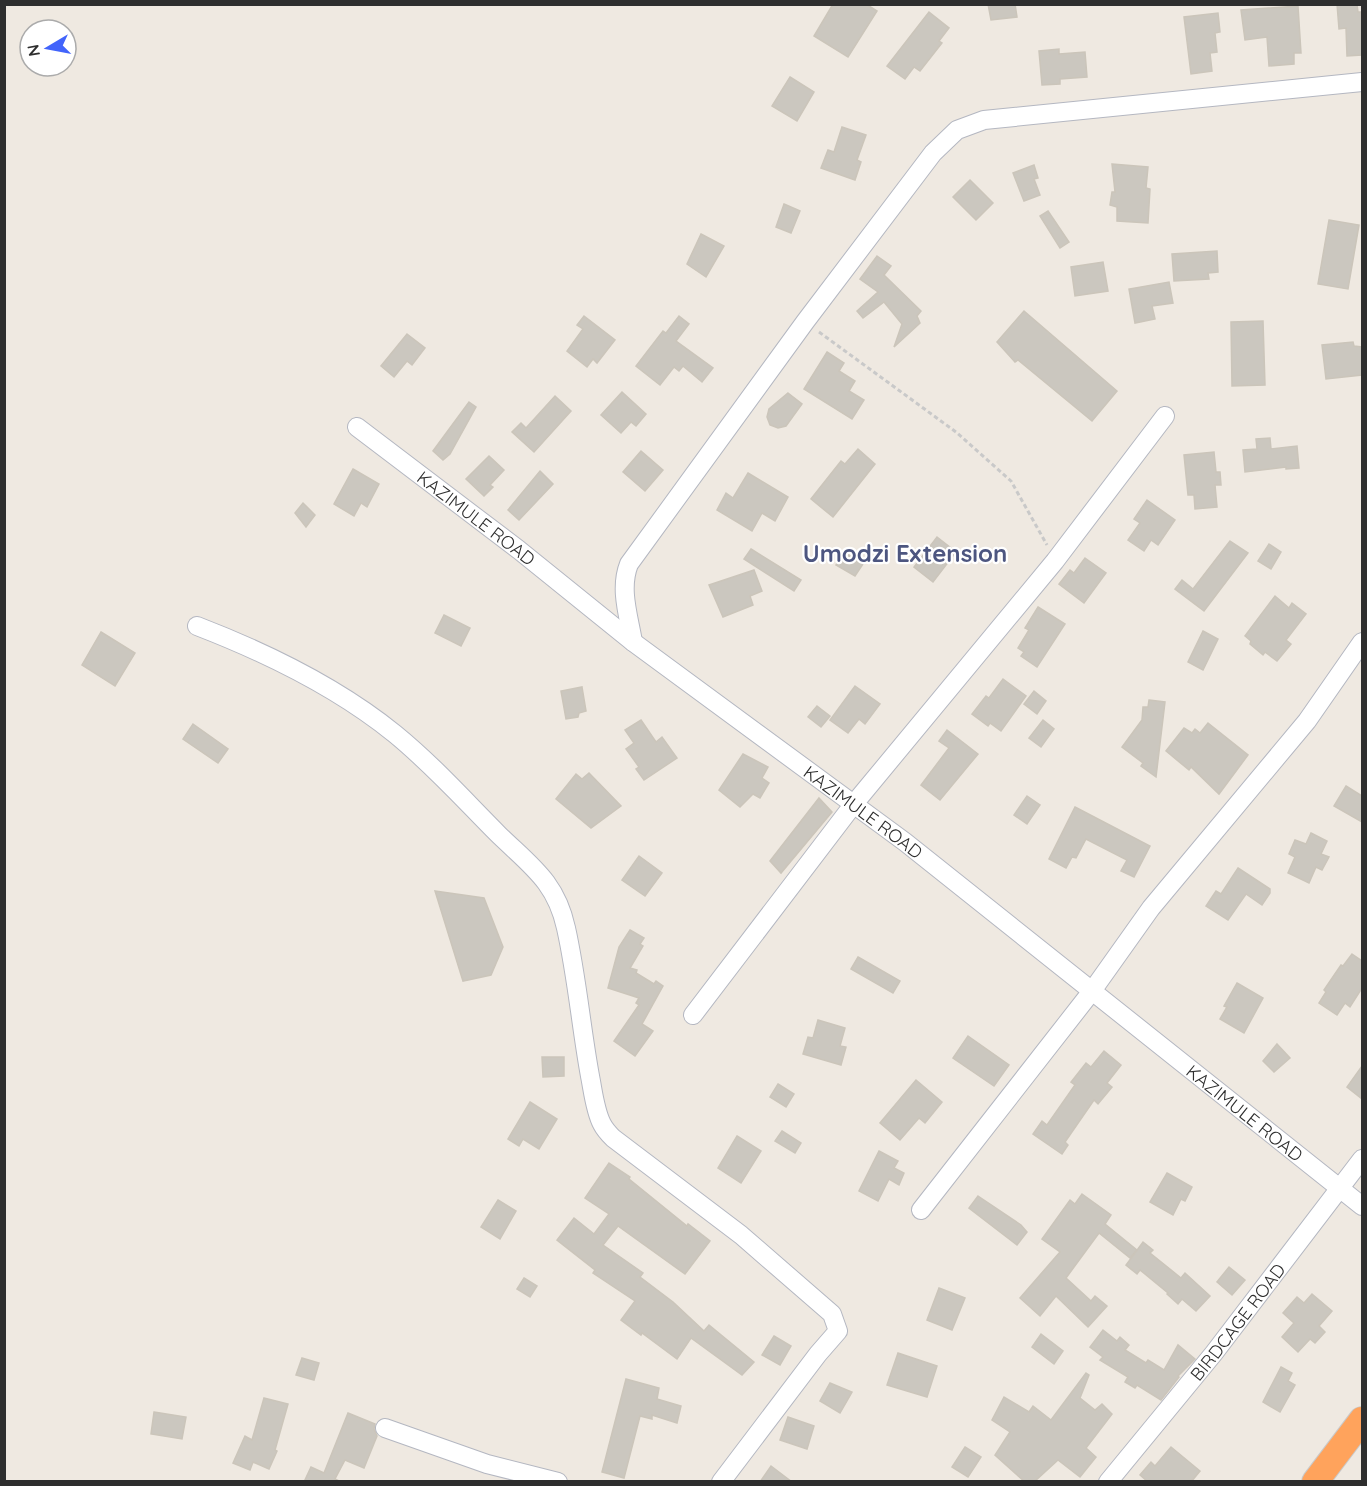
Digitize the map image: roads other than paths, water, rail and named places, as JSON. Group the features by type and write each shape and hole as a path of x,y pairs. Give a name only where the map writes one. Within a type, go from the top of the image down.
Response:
{"highway":[{"path":"1314,1482 1362,1420"}],"street":[{"path":"633,642 624,592 624,576 629,564 805,322 933,153 957,130 984,120 1362,82"},
{"path":"693,1016 854,805 1055,561 1165,416"},
{"name":"KAZIMULE ROAD","path":"357,427 519,550 633,642 905,842 1362,1206"},
{"path":"197,626 231,639 335,691 395,734 450,783 544,877 557,898 566,928 582,1035 601,1122 606,1131 741,1235 832,1314 838,1331 721,1482"},
{"path":"921,1210 1092,992 1151,908 1307,721 1362,642"},
{"name":"BIRDCAGE ROAD","path":"1108,1482 1214,1353 1362,1159"},
{"path":"386,1428 487,1464 558,1482"}],"district":[{"name":"Umodzi Extension","path":"905,553"}]}
